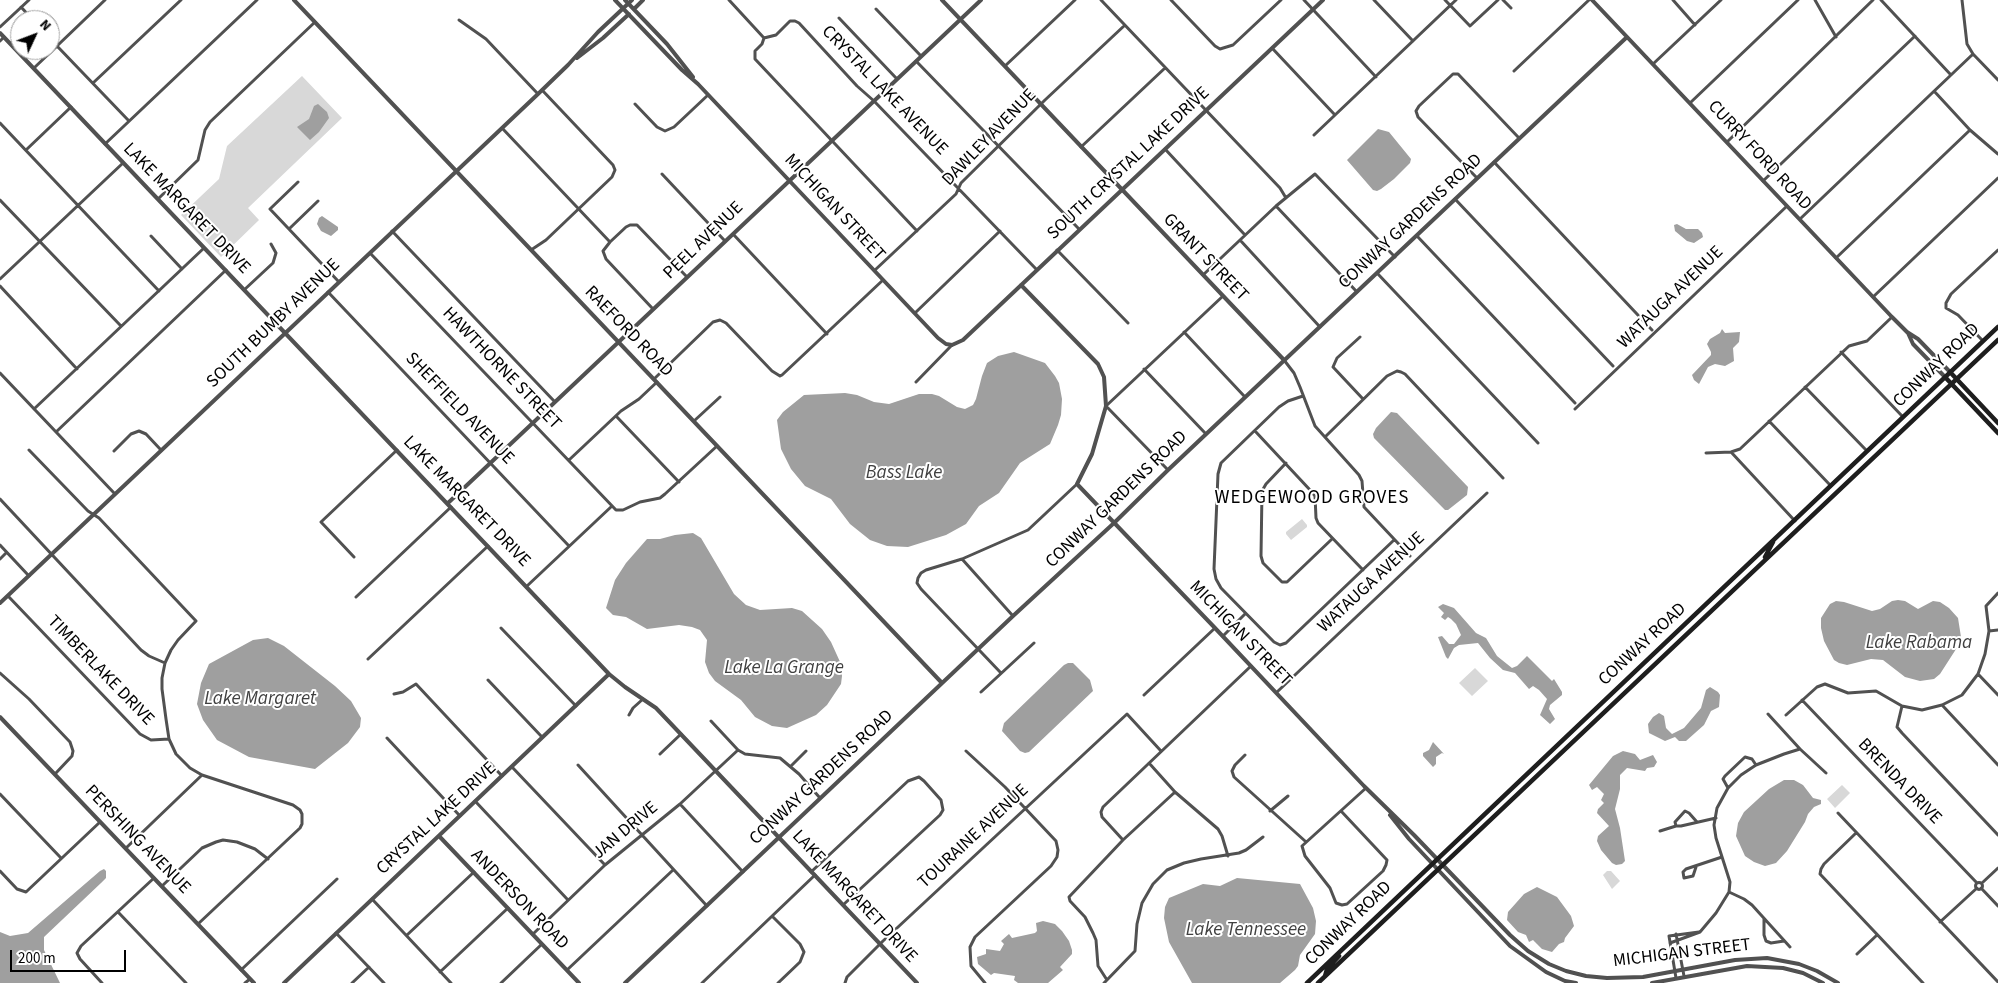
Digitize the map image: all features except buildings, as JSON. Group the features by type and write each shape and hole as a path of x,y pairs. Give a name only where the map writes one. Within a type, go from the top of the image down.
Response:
{"main road":[{"name":"CONWAY ROAD","path":"1307,983 1998,327"},
{"name":"CONWAY ROAD","path":"1318,983 1998,340"},
{"name":"CURRY FORD ROAD","path":"1950,372 1998,424"},
{"name":"CURRY FORD ROAD","path":"1945,377 1998,433"},
{"path":"1837,491 1840,482 1851,468"},
{"path":"1824,504 1831,486"},
{"path":"1760,564 1773,541"},
{"path":"1599,717 1609,703 1611,694"},
{"path":"1324,977 1327,969 1341,954 1343,948"}],"street":[{"path":"0,27 28,0"},
{"path":"60,43 105,0"},
{"path":"93,83 181,0"},
{"path":"106,144 257,0"},
{"name":"RAEFORD ROAD","path":"294,0 942,683"},
{"name":"MICHIGAN STREET","path":"615,0 698,84 941,341 952,345"},
{"name":"SOUTH BUMBY AVENUE","path":"568,65 603,38 643,0"},
{"path":"729,0 764,38 754,54 755,59 917,231"},
{"name":"GRANT STREET","path":"942,0 1284,360 1294,373 1315,426 1359,475 1362,481 1364,507 1410,556"},
{"name":"PEEL AVENUE","path":"448,503 981,0"},
{"path":"1005,66 1075,0"},
{"path":"1101,0 1280,188 1286,198"},
{"path":"1171,0 1214,46 1220,49 1233,45 1281,0"},
{"path":"1304,0 1376,77"},
{"name":"SOUTH CRYSTAL LAKE DRIVE","path":"952,345 963,340 1323,0"},
{"path":"1374,0 1413,41"},
{"path":"1445,0 1470,26 1498,0"},
{"path":"1314,135 1456,0"},
{"path":"1503,0 1511,8"},
{"path":"1514,72 1590,0"},
{"name":"CURRY FORD ROAD","path":"1590,0 1800,219 1906,332 1913,344 1945,377"},
{"path":"1672,0 1695,25"},
{"path":"1653,64 1721,0"},
{"path":"1690,103 1798,0"},
{"path":"1815,0 1836,37"},
{"path":"1727,142 1873,0"},
{"path":"1881,0 1951,75"},
{"path":"1962,0 1964,34 1967,44 1973,54 1998,80"},
{"name":"MICHIGAN STREET","path":"629,1 634,9 678,56 698,84"},
{"name":"SOUTH BUMBY AVENUE","path":"0,603 538,94 629,1"},
{"path":"21,7 24,10"},
{"path":"876,8 921,56"},
{"path":"839,18 896,79"},
{"path":"459,20 486,39 538,94"},
{"name":"CRYSTAL LAKE AVENUE","path":"764,38 776,35 793,20 799,23 857,86 874,101 1037,270"},
{"path":"158,199 198,160 205,130 210,122 315,22"},
{"name":"DAWLEY AVENUE","path":"874,270 956,194 961,182 1125,25"},
{"name":"LAKE MARGARET DRIVE","path":"0,33 609,674 625,688 644,698 656,708 916,983"},
{"path":"1763,181 1914,36"},
{"path":"0,41 4,37"},
{"name":"CONWAY GARDENS ROAD","path":"625,983 1627,37"},
{"path":"1272,48 1335,115"},
{"path":"60,49 129,121"},
{"path":"1800,219 1973,54"},
{"path":"34,68 42,60"},
{"path":"916,61 1079,229"},
{"path":"1081,147 1165,68"},
{"path":"1477,178 1418,117 1416,111 1419,106 1453,74 1458,74 1463,77 1519,138"},
{"path":"532,250 546,240 612,177 615,170 613,165 542,90"},
{"path":"1934,91 1970,130 1998,154"},
{"path":"635,104 657,127 665,131 674,127 708,95"},
{"path":"26,150 71,107"},
{"path":"0,123 159,290"},
{"path":"502,128 610,242"},
{"path":"1836,258 1970,130"},
{"path":"1165,149 1245,235"},
{"path":"1494,162 1652,330"},
{"path":"0,279 123,163"},
{"path":"662,174 725,240"},
{"path":"1203,275 1276,206 1315,174 1395,257"},
{"path":"1873,297 1998,178"},
{"path":"298,182 270,209 339,282"},
{"path":"0,200 121,326"},
{"path":"1455,200 1613,366"},
{"path":"289,229 318,201"},
{"path":"1276,206 1357,292"},
{"name":"WATAUGA AVENUE","path":"1575,410 1787,206"},
{"path":"653,309 606,259 603,251 610,242 626,227 637,225 687,277"},
{"path":"392,231 555,402"},
{"path":"915,313 1000,231"},
{"path":"732,234 826,334"},
{"path":"151,236 182,269"},
{"path":"1416,236 1575,403"},
{"path":"1240,240 1320,327"},
{"path":"244,290 273,262 276,253 271,244"},
{"path":"34,409 204,248"},
{"path":"1057,250 1128,323"},
{"path":"1983,341 1958,315 1946,308 1947,300 1998,250"},
{"name":"HAWTHORNE STREET","path":"370,253 612,506"},
{"path":"56,432 226,270"},
{"path":"1377,273 1538,443"},
{"path":"569,460 616,416 635,402 713,322 720,320 726,323 772,371 780,376 883,280"},
{"path":"1001,673 921,589 917,583 918,578 926,570 962,559 1028,530 1077,484 1092,454 1106,406 1104,377 1098,364 1021,285"},
{"path":"0,286 77,369"},
{"name":"SHEFFIELD AVENUE","path":"328,292 569,546"},
{"path":"1106,406 1222,296"},
{"path":"1706,452 1730,452 1740,449 1841,352 1848,346 1867,341 1892,317"},
{"path":"1184,332 1245,397"},
{"name":"CURRY FORD ROAD","path":"1906,332 1918,339 1950,372"},
{"path":"1360,337 1337,358 1333,367 1363,399"},
{"path":"916,382 952,345"},
{"path":"1841,352 1903,418"},
{"path":"1144,369 1206,434"},
{"path":"1325,437 1387,376 1397,371 1405,374 1503,478"},
{"path":"0,373 115,494"},
{"path":"1805,387 1867,452"},
{"path":"1303,396 1288,401 1279,407 1221,463 1218,474 1214,569 1216,579 1221,588 1245,614 1274,642 1280,645 1286,643 1394,540"},
{"path":"694,421 720,397"},
{"path":"1106,406 1168,470"},
{"path":"616,416 678,482"},
{"path":"1769,421 1831,486"},
{"path":"114,451 131,434 139,431 146,434 161,450"},
{"path":"1255,431 1315,496 1316,518 1332,539 1362,570"},
{"path":"527,586 612,506 619,511 640,502 660,498 717,446"},
{"path":"29,450 196,621 178,640 165,663 162,689 169,739"},
{"path":"354,557 321,522 397,450"},
{"path":"1730,452 1795,520"},
{"path":"1286,463 1266,484 1262,491 1261,556 1263,563 1282,582 1287,582 1332,539"},
{"name":"MICHIGAN STREET","path":"1077,484 1216,628 1381,804 1443,864 1510,935 1549,964 1566,971 1607,978 1643,977 1683,968 1735,960 1767,958 1799,964 1817,971 1838,983"},
{"name":"WATAUGA AVENUE","path":"1276,692 1487,493"},
{"path":"0,499 141,650 165,663"},
{"path":"356,597 451,507"},
{"path":"0,546 29,576"},
{"path":"368,659 488,546"},
{"path":"0,559 6,552"},
{"path":"962,559 1013,616"},
{"path":"1786,715 1817,686 1824,684 1848,694 1876,691 1902,706 1922,710 1942,705 1962,694 1978,674 1990,631 1986,606 1998,592"},
{"name":"TIMBERLAKE DRIVE","path":"8,596 140,734 151,740 169,739 173,749 180,758 202,775 293,805 300,810 303,819 300,828 268,859"},
{"path":"1712,600 1718,605"},
{"path":"1223,636 1245,614"},
{"path":"501,628 576,706"},
{"path":"1144,695 1216,628"},
{"path":"1990,631 1998,630"},
{"path":"981,692 1034,643"},
{"path":"1123,840 1102,817 1100,812 1103,806 1251,666"},
{"path":"0,673 29,698 70,742 73,751 72,756 55,774"},
{"name":"CRYSTAL LAKE DRIVE","path":"284,983 609,674"},
{"path":"1978,674 1998,695"},
{"path":"488,680 542,737"},
{"path":"394,694 403,692 416,684 502,776"},
{"path":"629,715 633,708 644,698"},
{"name":"BRENDA DRIVE","path":"1802,700 1977,883"},
{"path":"1942,705 1998,765"},
{"path":"1902,706 1897,727 1902,734 1998,835"},
{"name":"TOURAINE AVENUE","path":"845,983 847,977 880,945 1127,714 1161,751"},
{"path":"1768,714 1800,749 1826,773"},
{"name":"PERSHING AVENUE","path":"0,717 254,983"},
{"path":"711,721 738,750 745,754 780,758 791,766 820,798"},
{"path":"660,754 681,734"},
{"path":"387,738 460,816"},
{"path":"1670,944 1700,932 1716,913 1729,892 1730,882 1716,838 1718,808 1728,788 1756,765 1800,749"},
{"name":"JAN DRIVE","path":"533,934 605,866 680,804 738,750"},
{"path":"791,766 806,751"},
{"path":"966,751 1056,841 1058,850 1057,857 1051,866 975,937 970,947 971,966 985,983"},
{"path":"1245,755 1235,765 1232,771 1234,777 1305,841"},
{"path":"1728,788 1723,779 1745,757 1752,759 1756,765"},
{"path":"1149,763 1175,792 1218,829 1228,856"},
{"path":"578,765 707,906"},
{"path":"512,767 605,866"},
{"path":"1533,769 1536,777"},
{"path":"126,848 202,775"},
{"path":"702,983 773,917 813,874 908,781 919,777 942,800 943,810 940,815 843,905"},
{"path":"1341,811 1387,860 1383,871 1347,904 1342,905 1336,903 1330,888 1303,852 1302,846 1305,841 1366,788"},
{"path":"1175,792 1123,840 1069,897 1070,901 1085,917 1094,933 1098,966 1106,982 1135,951 1137,924 1142,903 1153,884 1167,870 1184,863 1228,856 1246,850 1263,837"},
{"path":"0,794 61,858"},
{"path":"1270,811 1288,796"},
{"path":"476,802 568,900"},
{"path":"680,804 743,872"},
{"name":"MICHIGAN STREET","path":"1381,804 1409,839 1510,946 1546,972 1565,981 1576,983"},
{"path":"1676,826 1675,822 1685,811 1689,812 1697,822"},
{"path":"1838,813 1996,982"},
{"path":"1660,831 1716,818"},
{"path":"0,871 17,889 23,892 28,890 100,822"},
{"path":"1856,833 1821,869 1820,874 1923,983"},
{"name":"ANDERSON ROAD","path":"439,836 578,983"},
{"path":"162,886 202,848 223,840 237,842 255,849 268,859 198,924"},
{"path":"1696,867 1693,876 1684,878 1684,871 1722,857"},
{"path":"1940,922 1979,888 1998,868"},
{"path":"567,970 673,870"},
{"path":"407,936 474,872"},
{"path":"102,983 80,959 77,952 154,878"},
{"path":"242,970 337,879"},
{"path":"1982,883 1977,883 1979,888 1998,906"},
{"path":"1729,892 1744,899 1790,947"},
{"path":"372,899 451,983"},
{"path":"440,972 508,908"},
{"path":"118,912 186,983"},
{"path":"773,917 800,944 804,952 800,962 778,983"},
{"path":"1764,918 1766,941 1772,943 1784,940"},
{"path":"1676,978 1669,936 1700,932"},
{"path":"336,933 384,983"},
{"path":"1676,934 1684,976"},
{"path":"1857,954 1877,935"},
{"path":"501,983 542,944"},
{"name":"MICHIGAN STREET","path":"1652,983 1747,966 1764,966 1803,973 1823,983"},
{"path":"352,983 369,967"},
{"path":"245,983 250,979"}],"shaded area":[{"path":"302,76 342,118 248,208 259,220 221,257 181,215 219,179 227,146"},
{"path":"1302,519 1307,527 1291,540 1286,532"},
{"path":"1475,668 1488,681 1472,696 1459,683"},
{"path":"1842,785 1850,793 1835,808 1827,799"},
{"path":"1607,871 1611,871 1620,881 1612,889 1603,875"}],"water":[{"path":"318,104 327,112 329,118 319,132 310,140 297,127 309,119 314,106"},
{"path":"1378,129 1389,132 1411,159 1410,163 1394,179 1377,191 1373,190 1347,160"},
{"path":"322,216 338,227 338,230 331,236 321,231 317,224"},
{"path":"1677,224 1686,229 1698,229 1703,237 1694,243 1687,241 1675,231 1674,225"},
{"path":"1722,329 1725,333 1740,332 1739,342 1733,348 1734,361 1725,366 1715,364 1708,367 1699,384 1692,375 1711,355 1707,344"},
{"name":"Bass Lake","path":"1014,352 1045,363 1055,376 1059,383 1062,399 1058,425 1050,444 1020,463 999,493 979,506 966,524 946,535 908,547 887,546 870,540 850,524 831,499 805,486 791,469 781,449 777,420 783,412 804,395 845,393 857,395 874,402 889,404 919,394 932,394 965,409 973,405 976,399 987,363 998,356"},
{"path":"1391,412 1397,413 1468,487 1467,495 1448,510 1445,510 1374,438 1373,434 1376,428"},
{"name":"Lake La Grange","path":"693,533 701,538 734,594 746,605 760,610 792,608 802,611 822,629 831,642 841,664 841,684 827,705 816,715 787,728 772,726 755,717 741,700 715,681 709,673 705,662 707,640 700,630 679,625 647,629 626,617 613,615 606,608 615,580 626,563 647,539 660,539"},
{"name":"Lake Rabama","path":"1898,600 1905,601 1918,609 1933,601 1940,602 1958,618 1961,637 1958,646 1940,674 1934,679 1920,681 1905,677 1883,660 1871,659 1847,665 1834,660 1824,641 1821,628 1821,618 1830,604 1836,601 1844,602 1872,611"},
{"path":"1443,604 1454,608 1476,633 1486,638 1497,656 1512,668 1517,666 1527,656 1552,681 1554,679 1562,695 1550,705 1549,709 1555,719 1550,724 1540,715 1547,699 1539,690 1533,686 1529,689 1515,673 1503,670 1478,643 1459,645 1454,648 1448,659 1446,657 1438,637 1442,636 1449,644 1454,644 1461,635 1456,624 1451,619 1448,617 1445,620 1441,617 1444,613 1438,607"},
{"name":"Lake Margaret","path":"268,638 284,646 335,686 351,701 361,718 360,727 348,743 315,769 249,757 217,740 203,720 197,704 201,683 209,664 253,640"},
{"path":"1068,663 1073,663 1090,680 1093,691 1029,752 1020,751 1002,731 1004,723"},
{"path":"1710,687 1720,695 1719,707 1711,711 1704,725 1686,741 1679,741 1675,737 1665,741 1649,733 1648,724 1659,713 1664,716 1666,728 1672,734 1684,728 1701,708 1706,690"},
{"path":"1433,742 1444,754 1442,753 1436,757 1436,764 1433,767 1423,756 1423,753 1429,750"},
{"path":"1623,751 1635,754 1640,760 1653,755 1657,762 1654,767 1647,768 1645,771 1627,768 1620,775 1620,789 1615,809 1625,861 1622,864 1616,865 1601,850 1597,841 1598,836 1609,826 1597,813 1604,803 1601,800 1604,794 1597,787 1592,790 1589,785 1613,756"},
{"path":"1784,780 1794,780 1803,785 1813,798 1821,800 1821,804 1814,807 1808,814 1787,851 1776,863 1765,866 1745,856 1736,836 1738,823 1744,812 1769,789"},
{"path":"104,869 106,871 106,878 44,937 44,950 60,983 0,983 0,932 10,936 28,933"},
{"name":"Lake Tennessee","path":"1237,878 1300,884 1313,908 1316,921 1315,934 1300,955 1298,966 1280,983 1192,983 1169,942 1164,918 1165,907 1169,898 1203,884 1220,886"},
{"path":"1537,887 1557,897 1571,916 1574,926 1564,942 1559,944 1552,952 1542,949 1533,940 1529,942 1526,935 1518,932 1507,920 1508,912 1524,894"},
{"path":"1043,921 1055,924 1062,931 1069,941 1072,950 1072,954 1060,967 1063,970 1048,983 1018,983 1014,980 1015,976 994,973 991,975 978,964 977,957 986,954 986,949 1000,951 1004,944 1001,941 1009,934 1012,938 1035,933 1037,931 1036,923"}],"district":[{"name":"WEDGEWOOD GROVES","path":"1312,499"}]}
